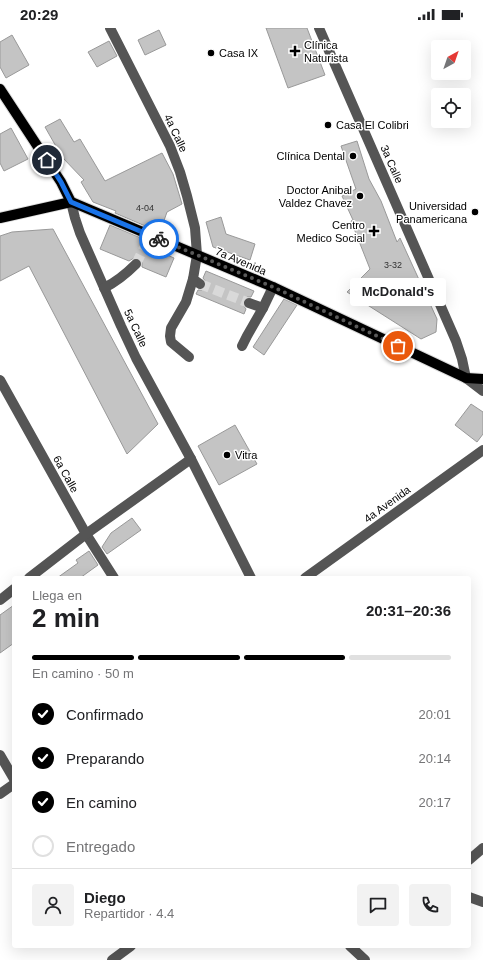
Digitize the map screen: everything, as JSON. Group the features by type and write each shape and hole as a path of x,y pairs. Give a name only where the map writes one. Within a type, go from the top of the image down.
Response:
{"main road":[{"name":"5a Calle","path":"0,89 61,182 71,202"},
{"name":"7a Avenida","path":"71,202 148,239 197,255 273,287 466,378"},
{"path":"0,218 71,202"},
{"path":"466,378 483,379"}],"street":[{"name":"4a Calle","path":"110,28 170,146 180,172 195,228 197,255 196,281 171,328 170,336 171,342 189,357"},
{"name":"3a Calle","path":"319,28 456,341 466,378"},
{"name":"5a Calle","path":"71,202 80,233 136,358 191,459 250,576"},
{"path":"104,288 128,272 136,264"},
{"path":"242,346 273,287"},
{"path":"249,303 263,308"},
{"path":"466,378 483,391"},
{"name":"6a Calle","path":"2,387 86,534 113,576"},
{"name":"4a Avenida","path":"308,576 483,450"},
{"path":"32,576 86,534 191,459"},
{"path":"0,600 12,591"},
{"path":"0,755 12,776"},
{"path":"0,794 12,785"},
{"path":"471,858 483,848"},
{"path":"471,898 483,902"},
{"path":"115,955 127,948"},
{"path":"352,948 365,960"}],"building":[{"path":"266,28 307,28 325,75 288,88"},
{"path":"159,30 166,45 145,55 138,40"},
{"path":"12,35 29,65 6,78 0,67 0,42"},
{"path":"109,41 117,56 97,67 88,52"},
{"path":"60,119 74,142 80,139 105,181 162,153 173,174 182,204 167,212 161,229 158,228 157,231 115,213 116,211 93,202 81,182 84,180 62,157 45,127"},
{"path":"11,128 28,159 4,171 0,163 0,134"},
{"path":"357,141 369,179 381,201 397,242 400,238 437,319 436,332 421,339 347,292 370,269 351,221 353,220 342,196 356,189 341,146"},
{"path":"221,217 226,234 255,244 250,260 213,247 206,222"},
{"path":"110,225 141,238 140,246 144,250 151,248 174,258 166,277 142,267 142,262 138,258 134,258 129,261 100,249"},
{"path":"53,229 158,424 127,454 29,266 0,281 0,236 12,232"},
{"path":"206,271 254,291 251,297 247,297 243,300 243,305 246,309 244,314 196,294 198,290 202,290 205,287 206,282 203,278"},
{"path":"284,299 297,305 264,355 253,347"},
{"path":"471,404 483,412 483,434 477,442 455,425"},
{"name":"Vitra","path":"235,425 257,464 219,485 198,446"},
{"path":"132,518 141,530 107,554 102,547 111,533"},
{"path":"89,551 98,565 83,576 60,576 78,563 76,560"},
{"path":"12,606 12,644 0,653 0,615"}],"tunnel":[{"path":"136,264 146,244"},
{"path":"200,284 249,303"}],"way so far":[{"path":"159,239 273,287 398,346"}],"place":[{"name":"Clínica Naturista","path":"295,51"},
{"name":"Casa IX","path":"211,53"},
{"name":"Casa El Colibri","path":"328,125"},
{"name":"Clínica Dental","path":"353,156"},
{"name":"Doctor Anibal Valdez Chavez","path":"360,196"},
{"name":"Universidad Panamericana","path":"475,212"},
{"name":"Centro Medico Social","path":"374,231"},
{"name":"McDonald's","path":"398,346"},
{"name":"Vitra","path":"227,455"}],"route":[{"path":"47,160 61,182 71,202 159,239"}]}
